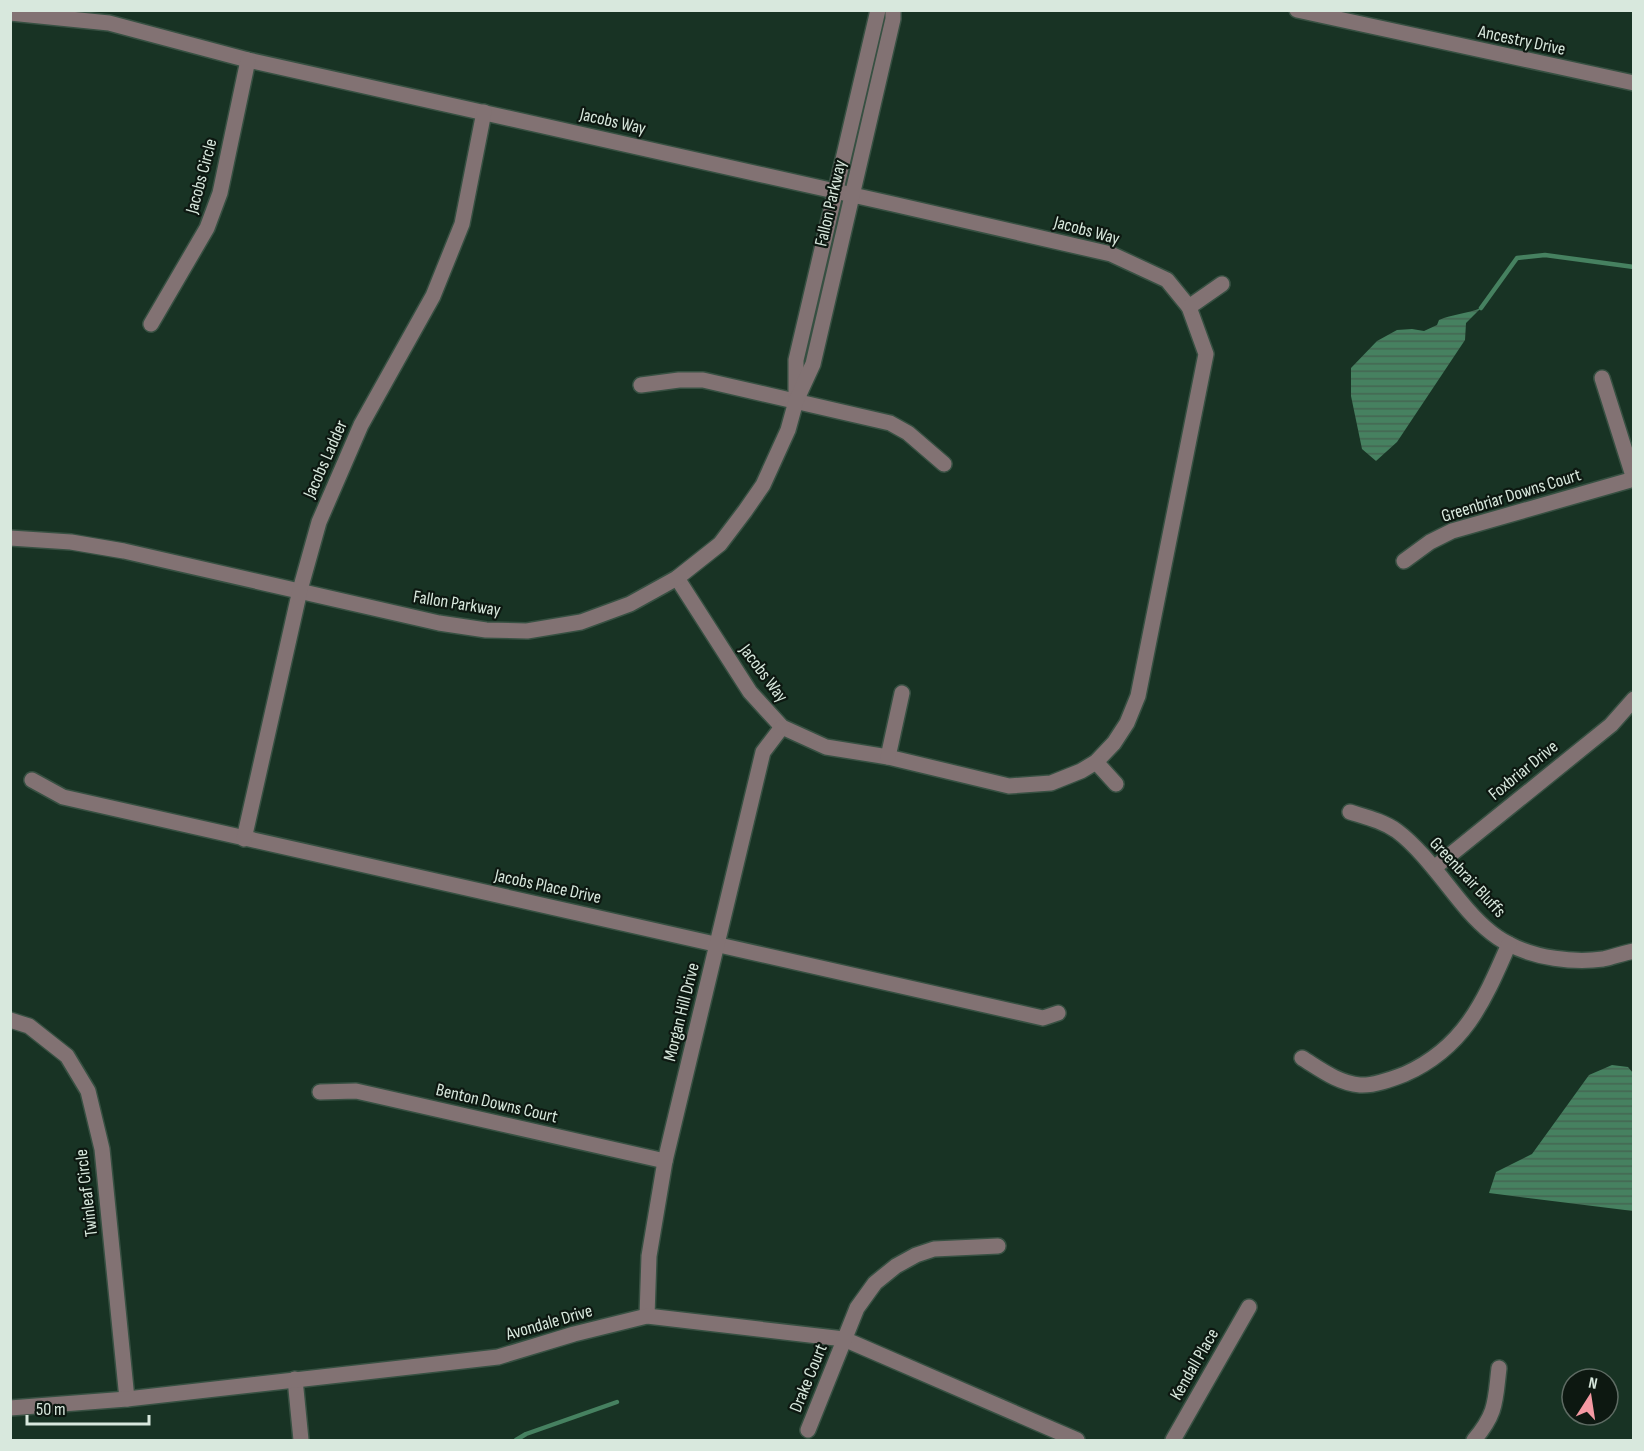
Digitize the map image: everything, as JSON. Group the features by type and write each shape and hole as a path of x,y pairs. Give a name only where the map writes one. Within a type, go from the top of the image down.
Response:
{"street":[{"name":"Fallon Parkway","path":"796,401 796,360 878,10"},
{"name":"Fallon Parkway","path":"10,537 70,542 124,551 439,623 486,630 527,631 581,622 630,604 677,578 720,544 745,511 763,485 788,430 796,401 813,363 893,19 893,10"},
{"name":"Ancestry Drive","path":"1297,10 1634,83"},
{"name":"Jacobs Way","path":"10,13 109,23 248,60 1111,254 1167,280 1190,307 1206,354 1140,685 1127,723 1114,743 1096,762 1081,771 1051,783 1009,786 888,757 826,747 782,727 750,693 677,578"},
{"name":"Jacobs Circle","path":"151,324 207,228 220,193 248,60"},
{"name":"Jacobs Ladder","path":"244,839 300,590 319,522 361,425 433,296 462,224 484,112"},
{"path":"1190,307 1222,284"},
{"path":"1602,378 1634,479"},
{"path":"641,385 679,380 703,380 890,423 908,433 944,464"},
{"name":"Greenbriar Downs Court","path":"1404,561 1430,542 1452,531 1634,479"},
{"path":"888,757 902,693"},
{"name":"Foxbriar Drive","path":"1434,868 1611,725 1634,699"},
{"name":"Morgan Hill Drive","path":"647,1316 649,1256 664,1161 763,752 782,727"},
{"path":"1096,762 1116,784"},
{"name":"Jacobs Place Drive","path":"32,780 63,797 244,839 1043,1018 1058,1013"},
{"name":"Greenbrair Bluffs","path":"1350,812 1378,820 1397,830 1434,868 1486,929 1509,944 1542,955 1571,959 1602,959 1634,951"},
{"path":"1302,1058 1337,1079 1361,1085 1393,1079 1421,1067 1448,1048 1469,1023 1491,986 1509,944"},
{"name":"Twinleaf Circle","path":"10,1020 29,1026 67,1056 88,1091 102,1149 127,1399"},
{"name":"Benton Downs Court","path":"320,1092 356,1091 664,1161"},
{"name":"Drake Court","path":"808,1430 857,1308 875,1283 896,1266 916,1255 934,1249 998,1246"},
{"name":"Kendall Place","path":"1173,1440 1249,1307"},
{"name":"Avondale Drive","path":"10,1408 127,1399 498,1357 574,1334 647,1316 844,1340 1077,1440"},
{"path":"1474,1440 1486,1427 1495,1407 1499,1368"},
{"path":"295,1379 301,1440"}],"shaded area":[{"path":"1481,308 1466,323 1465,340 1397,442 1376,461 1362,449 1351,396 1351,368 1377,341 1397,330 1424,331 1437,325 1439,320"},
{"path":"1612,1065 1628,1067 1633,1073 1633,1211 1489,1193 1496,1172 1532,1154 1589,1075"}],"waterway":[{"path":"1481,308 1517,258 1545,255 1634,267"},
{"path":"516,1440 526,1434 617,1402"}]}
